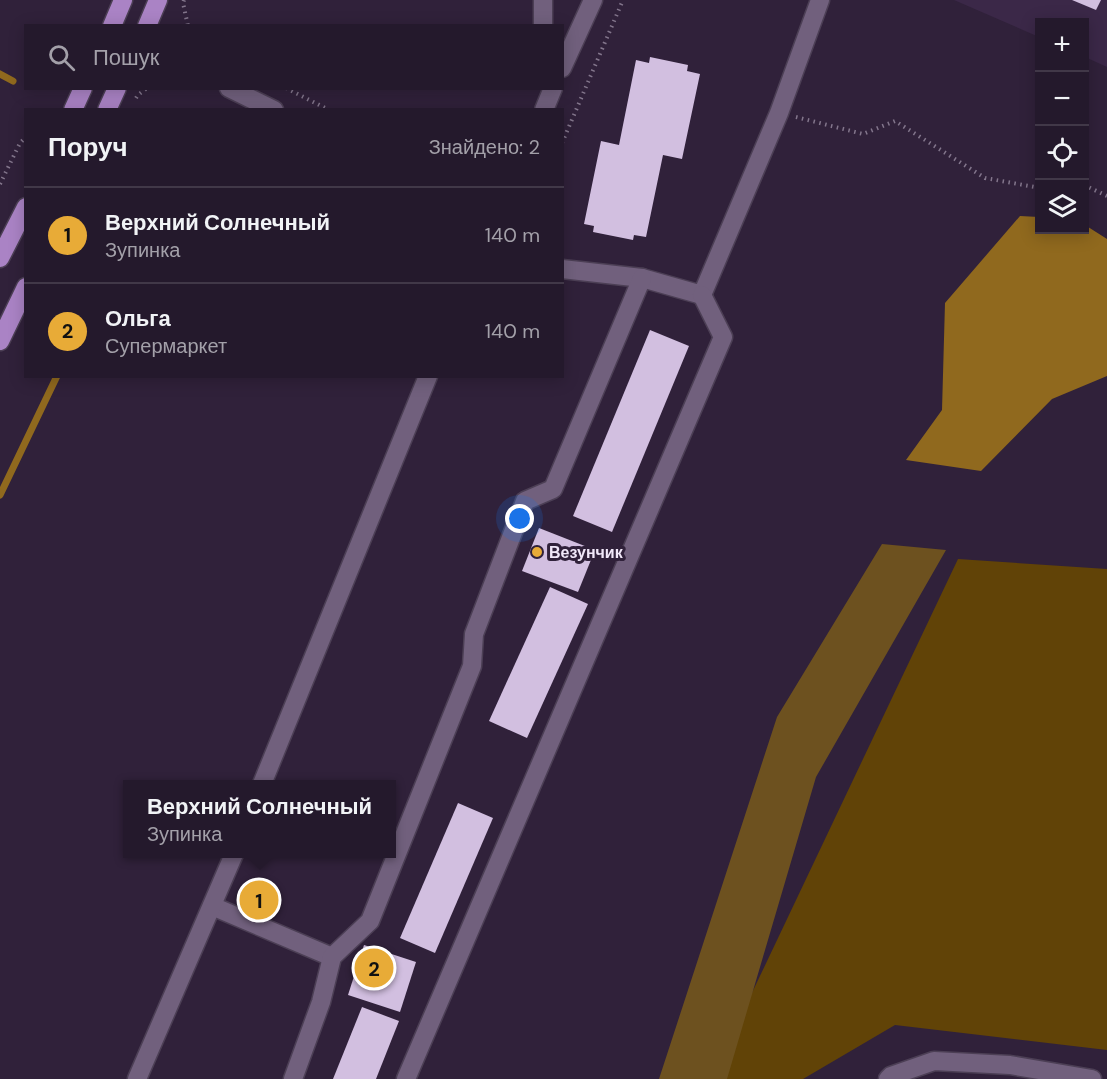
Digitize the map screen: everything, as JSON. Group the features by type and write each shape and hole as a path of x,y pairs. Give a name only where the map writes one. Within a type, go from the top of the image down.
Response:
{"main road":[{"path":"113,24 123,0"},
{"path":"148,24 159,0"},
{"path":"75,108 82,90"},
{"path":"108,108 116,90"},
{"path":"0,258 24,211"},
{"path":"0,341 24,291"}],"street":[{"path":"543,0 543,24"},
{"path":"564,64 593,0"},
{"path":"702,295 779,114 820,0"},
{"path":"233,90 270,108"},
{"path":"542,90 543,108"},
{"path":"544,108 552,90"},
{"path":"406,1079 723,337 702,295 642,278 564,269"},
{"path":"396,856 472,666 474,634 525,501 553,489 642,278"},
{"path":"264,780 427,378"},
{"path":"137,1079 232,858"},
{"path":"293,1079 321,1002 332,957 370,921 395,858"},
{"path":"212,906 332,957"},
{"path":"888,1079 934,1061 1010,1065 1092,1079"}],"path":[{"path":"184,0 188,24"},
{"path":"564,138 623,0"},
{"path":"134,102 138,94 144,90"},
{"path":"290,90 325,108"},
{"path":"779,114 863,134 895,121 986,178 1035,187"},
{"path":"0,184 24,139"},
{"path":"1089,187 1107,196"}],"shaded area":[{"path":"954,0 1107,0 1107,67 1089,59 1089,18 1035,18 1035,35"},
{"path":"1020,216 1035,217 1035,234 1089,234 1089,228 1107,239 1107,376 1052,399 981,471 906,460 942,410 945,303"},
{"path":"882,544 946,550 816,777 727,1079 659,1079 777,717"},
{"path":"958,559 1107,569 1107,1050 895,1025 803,1079 711,1079"}],"building":[{"path":"1072,0 1101,0 1096,10"},
{"path":"650,57 688,65 687,71 700,74 682,159 663,155 646,237 634,235 633,240 593,232 594,226 584,224 601,141 619,145 636,60 649,63"},
{"path":"650,330 689,346 612,532 573,516"},
{"path":"539,528 595,550 578,592 522,571"},
{"path":"550,587 588,604 527,738 489,721"},
{"path":"458,803 493,818 435,953 400,938"},
{"path":"364,945 416,962 400,1012 348,995"},
{"path":"362,1007 399,1021 376,1079 333,1079"}],"waterway":[{"path":"0,74 13,81"},
{"path":"0,495 56,378"}],"place":[{"name":"Везунчик","path":"537,552"},
{"name":"Верхний Солнечный","path":"259,900"},
{"name":"Ольга","path":"374,968"}]}
